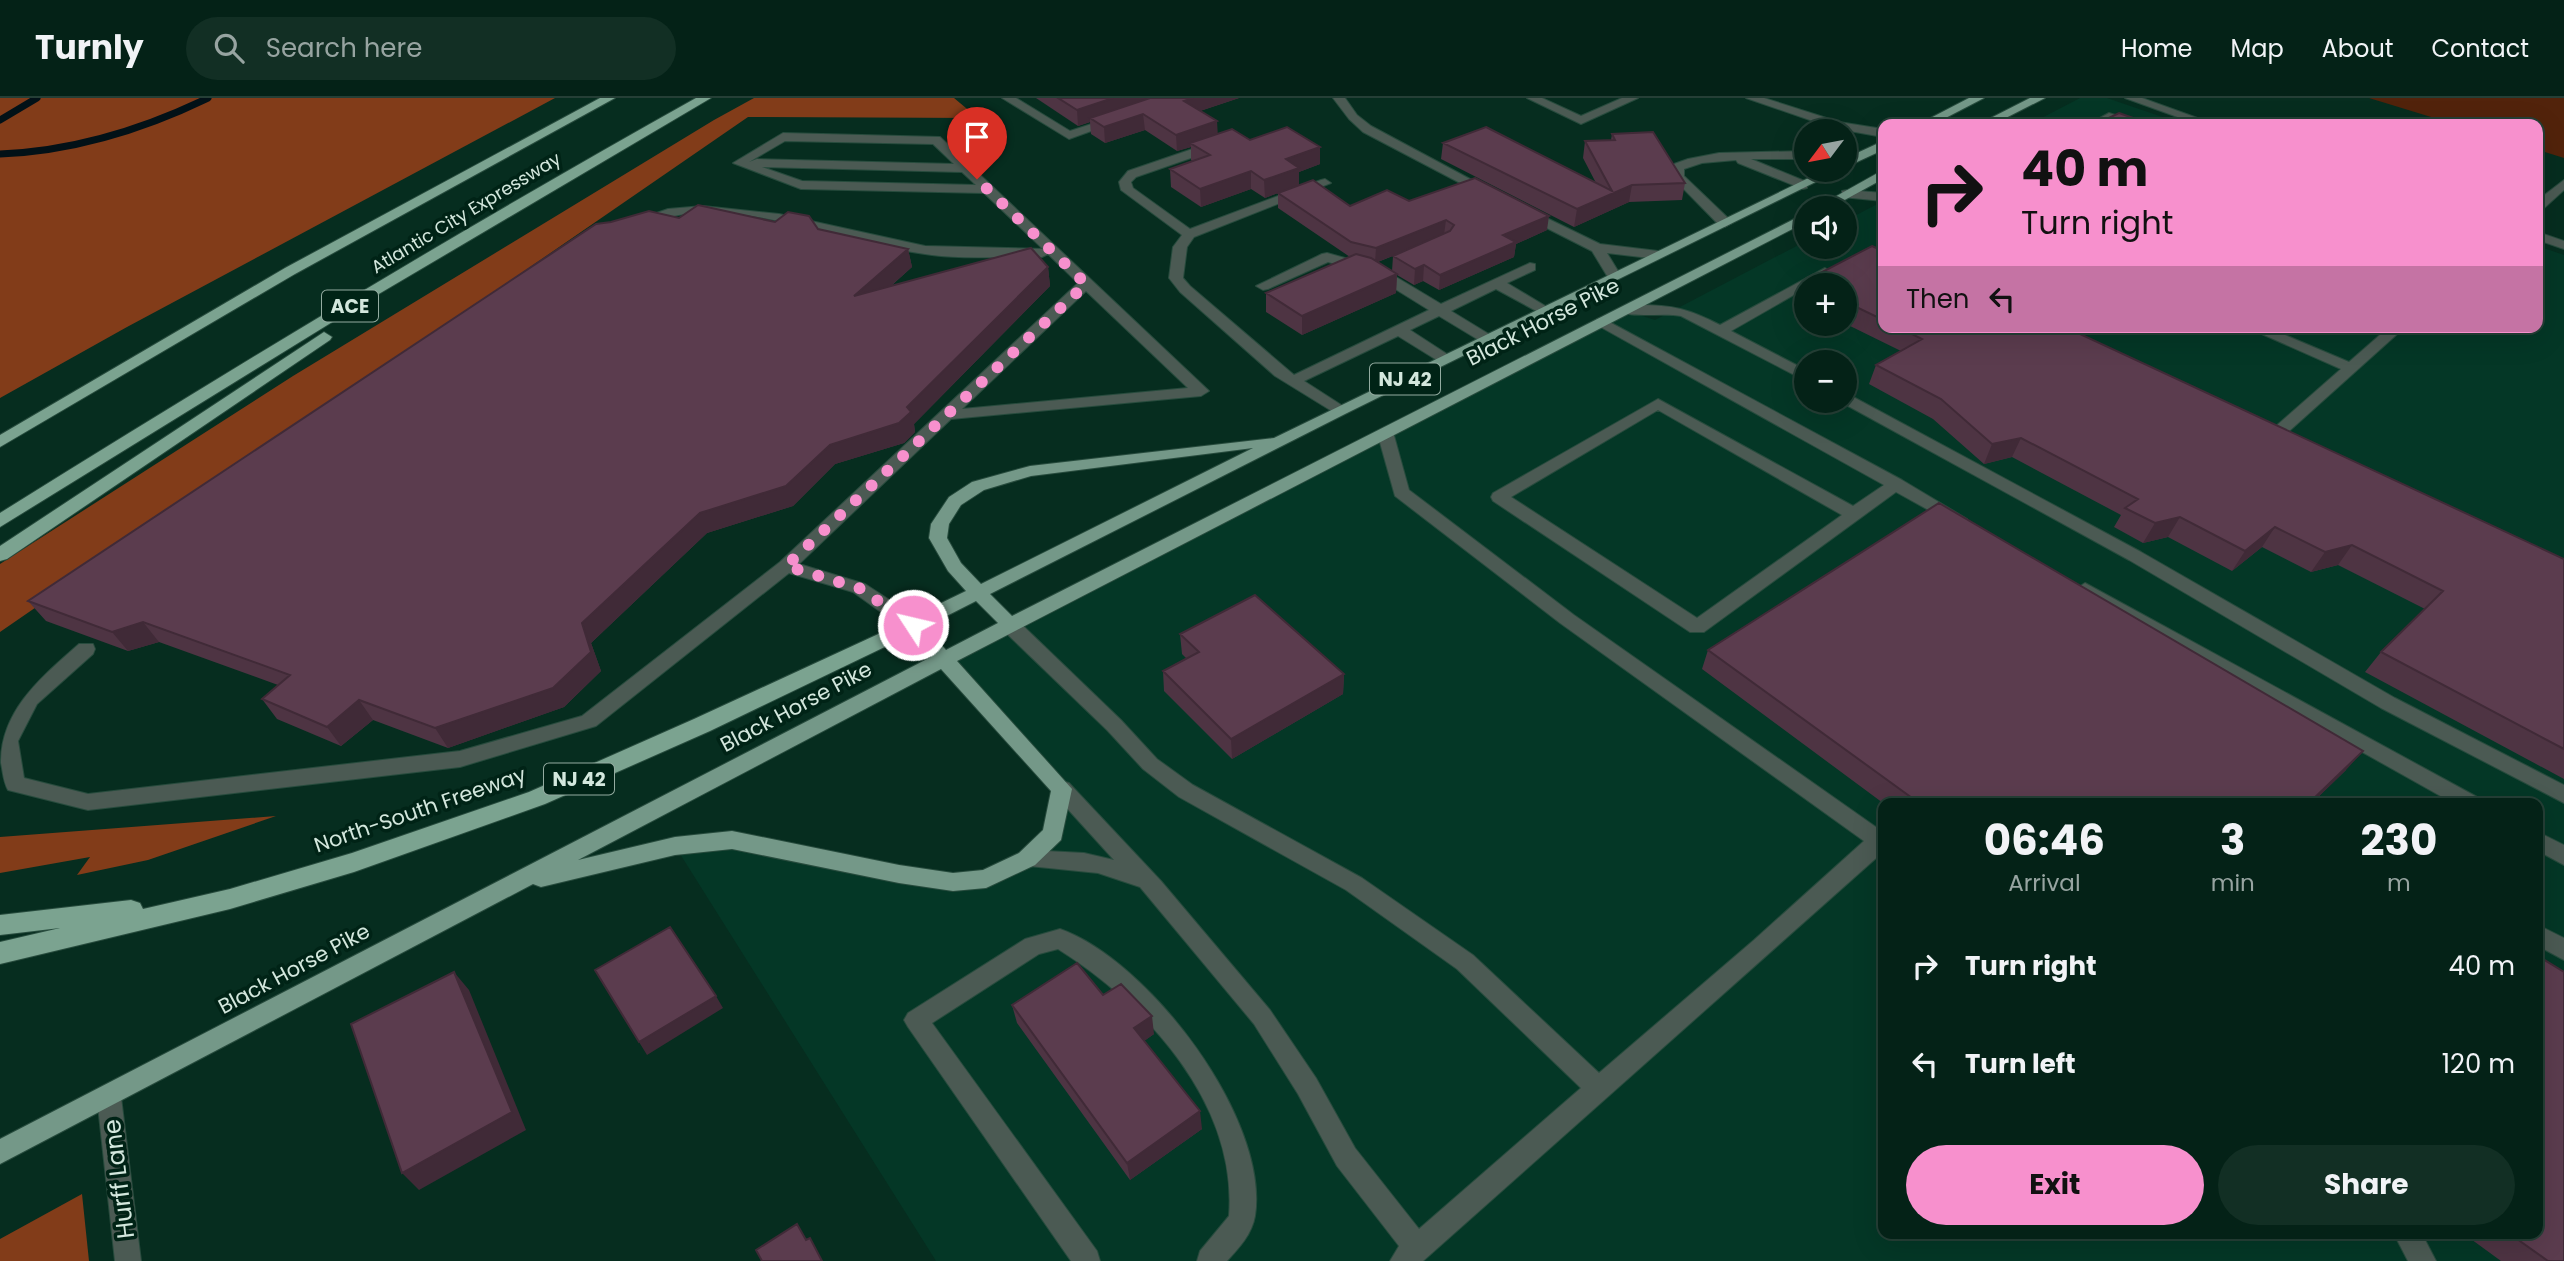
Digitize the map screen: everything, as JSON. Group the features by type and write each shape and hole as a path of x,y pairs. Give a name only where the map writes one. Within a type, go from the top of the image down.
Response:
{"highway":[{"name":"Atlantic City Expressway","path":"0,442 290,271 609,98"},
{"name":"Atlantic City Expressway","path":"0,521 184,405 576,170 705,98"},
{"path":"1935,119 1978,98"},
{"path":"1995,119 2039,98"},
{"path":"1857,156 1878,147"},
{"path":"0,555 576,170"},
{"path":"1843,196 1878,177"},
{"name":"Black Horse Pike","path":"913,625 1341,410 1808,182"},
{"name":"Black Horse Pike","path":"0,1152 942,660 1794,222"},
{"path":"1010,625 954,567 938,538 940,524 955,501 978,486 1030,471 1283,439"},
{"path":"513,885 675,846 732,840 899,874 953,882 986,879 1027,859 1053,834 1062,789 913,625"},
{"name":"North-South Freeway","path":"0,953 230,899 354,862 537,798 702,725 913,625"},
{"path":"0,925 230,899"}],"street":[{"path":"1008,98 1069,135 1122,118"},
{"path":"1339,98 1353,117 1367,129 1597,248 1658,255"},
{"path":"1533,98 1581,120 1632,98"},
{"path":"1752,98 1818,119"},
{"path":"2131,98 2193,119"},
{"path":"1857,128 1878,132"},
{"path":"1857,135 1878,145"},
{"path":"738,163 783,137 936,140 1201,391 946,415"},
{"path":"1189,234 1127,190 1125,182 1132,174 1220,144"},
{"path":"1725,223 1678,177 1678,167 1685,161 1794,155"},
{"path":"1736,157 1802,185"},
{"path":"738,163 966,168"},
{"path":"738,163 801,186 988,190"},
{"path":"1325,183 1189,234 1180,247 1176,278 1280,373 1341,410"},
{"path":"2543,202 2564,184"},
{"path":"1847,194 1878,197"},
{"path":"622,230 642,219 687,208 724,209 926,250 1054,253"},
{"path":"2543,238 2564,245"},
{"path":"1597,248 1614,276"},
{"path":"1263,286 1327,257 1382,269 1487,339"},
{"path":"1293,381 1530,267"},
{"path":"1721,330 1835,267"},
{"path":"1496,283 1545,310"},
{"path":"86,649 30,699 8,741 15,785 88,802 460,759 589,721 786,566 1086,284"},
{"path":"1624,310 1669,309 1699,318 1794,370"},
{"path":"1602,321 1970,525"},
{"path":"1399,330 1445,359"},
{"path":"2267,333 2351,368"},
{"path":"2303,441 2275,427 2391,333"},
{"path":"1854,514 1658,404 1499,497 1697,627 1896,484"},
{"path":"1857,404 2148,563 2388,704 2564,795"},
{"path":"1385,432 1401,492 1567,619 1878,839"},
{"path":"786,566 859,588 913,625"},
{"path":"2067,579 2461,798"},
{"path":"1010,625 1150,764 1186,791 1354,884 1465,962 1597,1088"},
{"path":"1062,789 1153,887 1262,1017 1307,1086 1346,1157 1410,1254 1878,844"},
{"path":"2543,844 2564,856"},
{"path":"1027,859 1079,859 1104,864 1116,867 1153,887"},
{"path":"2543,938 2564,950"},
{"path":"1087,1261 916,1020 1033,946 1060,939 1083,951 1119,980 1158,1020 1177,1040 1220,1105 1243,1169 1241,1222 1210,1261"},
{"name":"Hurff Lane","path":"109,1097 128,1261"},
{"path":"2410,1239 2423,1261"}],"shaded area":[{"path":"0,98 555,98 0,398"},
{"path":"754,98 954,98 978,118 748,117 0,632 0,564 293,376"},
{"path":"2080,98 2107,98 2168,119 2040,119"},
{"path":"2369,98 2564,98 2564,158 2543,152 2543,119 2438,119"},
{"path":"1878,204 1878,333 2543,333 2543,248 2564,255 2564,1261 936,1261 675,846 732,840 986,879 1053,834 1062,789 942,660 1624,310 1655,320 1794,247 1794,259 1857,259 1857,215"},
{"path":"276,816 148,860 77,875 90,857 0,873 0,837"},
{"path":"82,1194 89,1261 0,1261 0,1239"}],"building":[{"path":"1058,98 1113,98 1077,110"},
{"path":"1150,98 1193,98 1184,101 1217,121 1176,135 1143,114 1104,127 1090,118"},
{"path":"2119,113 2136,119 2106,119"},
{"path":"1287,127 1320,147 1286,159 1299,168 1264,180 1251,171 1200,189 1170,169 1210,155 1190,143 1232,129 1250,140"},
{"path":"1486,127 1612,191 1585,141 1615,140 1612,134 1653,132 1685,183 1632,185 1577,209 1443,143"},
{"path":"1475,178 1549,216 1503,235 1516,242 1440,275 1424,265 1415,269 1393,256 1450,231 1454,225 1446,220 1376,248 1351,242 1278,193 1313,180 1350,206 1387,190 1409,201"},
{"path":"698,205 775,222 788,212 809,216 818,229 908,249 854,296 1031,248 1048,267 907,407 911,412 899,423 830,445 786,486 700,513 582,623 591,652 553,688 435,728 359,700 327,727 262,699 290,675 143,622 112,632 28,601 596,224 649,211 679,218"},
{"path":"1872,246 1878,249 1878,318 1857,307 1857,273 1820,273 1847,259 1857,259 1857,254"},
{"path":"1356,254 1371,258 1397,274 1302,316 1266,293"},
{"path":"1910,333 2078,333 2564,559 2564,749 2381,652 2443,591 2352,545 2325,552 2275,527 2245,551 2180,517 2155,523 2125,508 2138,499 2021,438 1992,444 1941,399 1876,365 1922,339"},
{"path":"1939,503 2363,751 2314,798 1912,798 1708,650"},
{"path":"1255,595 1344,674 1231,739 1163,671 1199,652 1180,634"},
{"path":"670,927 716,996 639,1042 595,970"},
{"path":"2543,959 2564,972 2564,1261 2548,1261 2517,1239 2543,1239"},
{"path":"1077,963 1103,995 1121,984 1152,1016 1134,1028 1200,1111 1127,1163 1012,1005"},
{"path":"454,972 512,1112 402,1173 351,1024"},
{"path":"797,1224 806,1240 810,1238 822,1261 762,1261 756,1250"}],"waterway":[{"path":"0,120 37,98"},
{"path":"0,154 54,148 107,137 158,120 208,98"}],"route":[{"path":"913,625 859,588 786,566 1086,284 977,179"}]}
